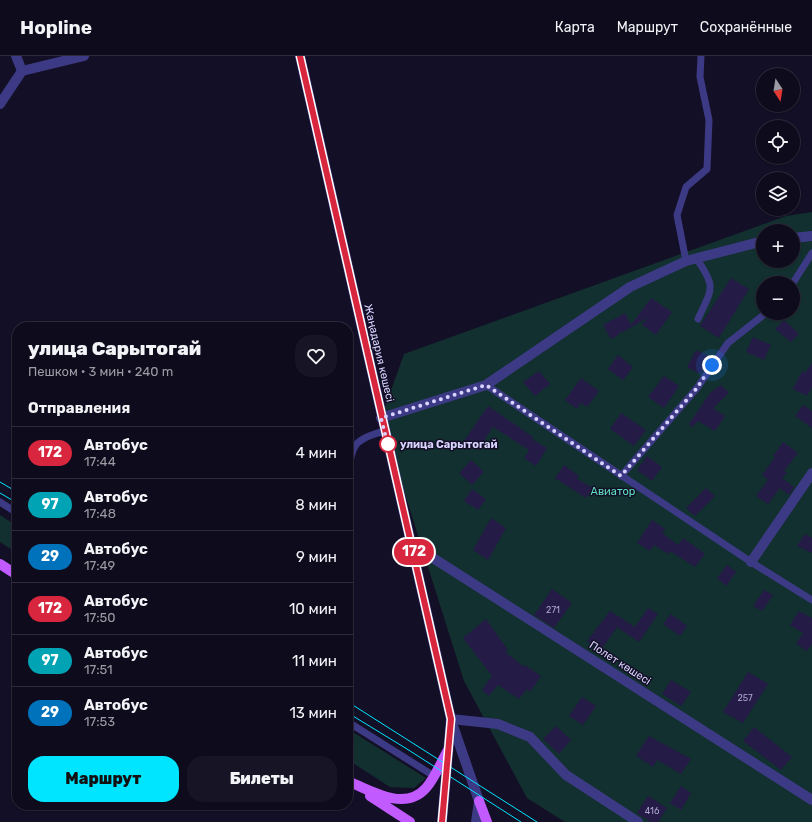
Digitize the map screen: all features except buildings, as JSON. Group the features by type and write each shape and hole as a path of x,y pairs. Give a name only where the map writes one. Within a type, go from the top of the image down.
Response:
{"main road":[{"path":"0,564 12,572"},
{"path":"353,783 389,798 406,799 421,793 427,787 448,750"},
{"path":"353,784 410,822"},
{"path":"479,801 487,822"}],"street":[{"path":"16,56 22,71"},
{"path":"0,104 22,71 84,56"},
{"name":"Жаңадария көшесі","path":"300,56 381,418 413,550 451,719 442,822"},
{"path":"800,237 812,236"},
{"path":"381,418 486,385 630,288 691,260 756,243"},
{"path":"751,562 812,473"},
{"name":"Полет көшесі","path":"413,550 433,558 812,800"},
{"path":"476,822 479,801 451,719 498,724 530,737 566,776 638,822"}],"lane":[{"path":"698,319 710,292 711,280 691,260 677,215 686,187 707,169 710,120 700,77 701,56"},
{"path":"797,276 812,253"},
{"path":"621,476 697,388 728,343 757,320"},
{"path":"486,385 751,562 812,600"},
{"path":"353,450 355,444 367,436 385,432"},
{"path":"0,502 12,510"},
{"path":"353,725 434,776"}],"green space":[{"name":"Авиатор","path":"812,212 812,822 565,822 527,798 464,681 381,418 404,354 756,227 756,268 800,268 800,224 764,224 786,216 800,216 800,214"},
{"path":"0,515 12,523 12,550 0,542"},
{"path":"353,732 426,778 414,788 390,787 353,763"}],"tram line":[{"path":"0,482 12,489"},
{"path":"0,493 12,500"},
{"path":"353,705 537,822"},
{"path":"353,716 521,822"}],"bus line":[{"name":"172","path":"300,56 381,418 413,550 451,719 442,822"}],"place":[{"name":"улица Сарытогай","path":"388,444"}],"route":[{"path":"388,444 388,446 381,418 486,385 621,476 697,388 712,365"}]}
